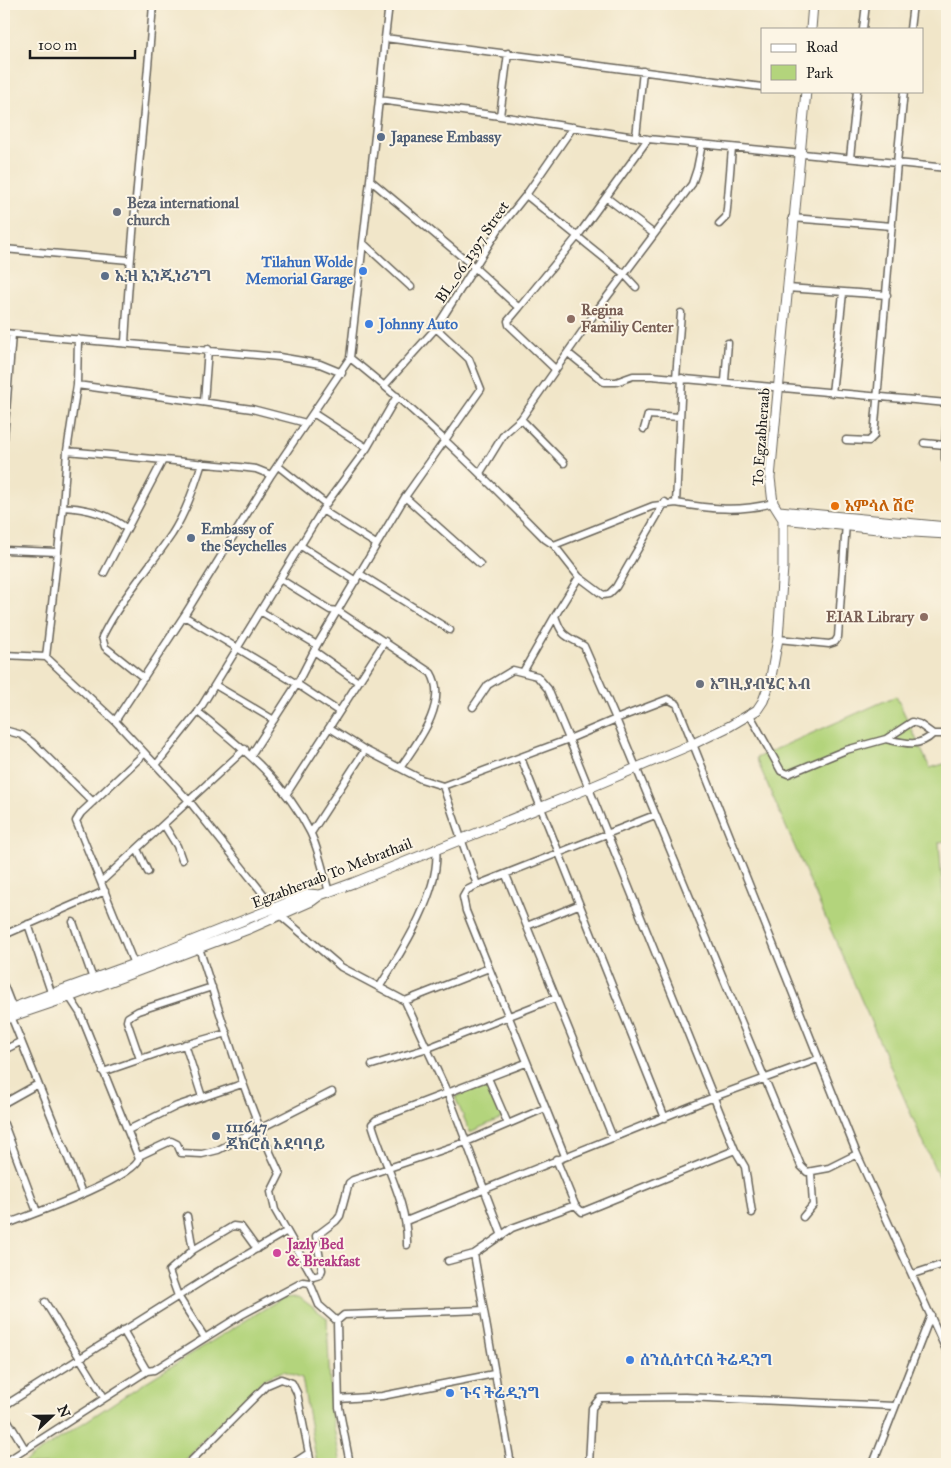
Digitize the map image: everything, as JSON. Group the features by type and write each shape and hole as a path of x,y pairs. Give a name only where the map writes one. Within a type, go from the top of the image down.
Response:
{"main road":[{"path":"811,28 813,4"},
{"name":"To Egzabheraab","path":"781,515 773,503 770,478 803,92"},
{"path":"693,744 750,715 757,710 766,694 778,638 783,567 781,515 947,534"},
{"path":"846,522 947,527"},
{"name":"Egzabheraab To Mebrathail","path":"8,1014 65,988 312,901 324,893 540,808 693,744"},
{"path":"8,1014 69,997 199,948 277,912"}],"street":[{"path":"124,344 129,260 146,95 153,4"},
{"path":"115,721 184,616 270,475 342,373 350,358 389,4"},
{"path":"863,28 866,4"},
{"path":"910,28 913,4"},
{"path":"385,38 761,87"},
{"path":"500,116 508,53"},
{"path":"636,138 643,71"},
{"path":"850,158 857,92"},
{"path":"846,440 871,439 874,436 904,92"},
{"path":"378,100 500,116 636,138 947,168"},
{"name":"BL_06_1397 Street","path":"385,385 436,328 473,266 498,230 526,195 573,127"},
{"path":"555,369 509,325 508,321 607,198 648,139"},
{"path":"480,472 504,434 521,419 598,309 692,184 702,144"},
{"path":"719,224 726,217 732,148"},
{"path":"370,180 473,266 519,308"},
{"path":"526,195 624,274 636,287"},
{"path":"607,198 654,234"},
{"path":"792,218 892,226"},
{"path":"364,244 411,287"},
{"path":"4,249 129,260"},
{"path":"787,288 886,295"},
{"path":"832,393 843,293"},
{"path":"598,309 615,327"},
{"path":"676,503 680,416 681,313"},
{"path":"251,755 298,684 315,648 405,497 481,389 469,359 436,328"},
{"path":"4,333 124,344 208,349 302,360 320,364 342,373"},
{"path":"4,438 12,334"},
{"path":"46,657 63,507 67,451 77,385 78,339"},
{"path":"725,381 728,343"},
{"path":"204,402 208,349"},
{"path":"568,353 604,382 616,382 633,376 679,378 947,403"},
{"path":"350,358 385,385 480,472 545,539 554,545 579,577 602,595 609,594 616,587 665,502"},
{"path":"77,385 252,409 306,423"},
{"path":"156,765 198,712 324,507 367,448 397,396"},
{"path":"313,413 367,448"},
{"path":"644,429 648,415 680,416"},
{"path":"945,459 947,418"},
{"path":"521,419 564,463"},
{"path":"924,443 945,445"},
{"path":"67,451 202,463 256,470 270,475"},
{"path":"104,574 163,460"},
{"path":"144,678 105,647 102,637 128,595 172,533 188,504 202,463"},
{"path":"278,466 324,507 376,544"},
{"path":"405,497 480,564"},
{"path":"554,545 665,502 725,510 750,509 773,503"},
{"path":"63,507 79,508 113,518 127,529"},
{"path":"778,638 829,644 835,642 838,637 846,522"},
{"path":"301,546 356,581"},
{"path":"4,550 58,552"},
{"path":"360,574 450,630"},
{"path":"523,672 579,577"},
{"path":"280,579 330,610 338,611 431,672 436,682 437,692 424,730 400,768"},
{"path":"260,612 315,648 358,682"},
{"path":"184,616 298,684 338,712"},
{"path":"555,616 558,627 569,640 584,646 803,1170 811,1172 829,1168 857,1154"},
{"path":"287,793 385,641"},
{"path":"4,655 46,657 115,721 190,802 277,912 341,967 405,1000 448,1094 502,1236"},
{"path":"473,707 488,685 513,670 537,676 548,689 570,739 735,1150 745,1167 747,1194 752,1212"},
{"path":"214,685 274,720"},
{"path":"330,728 365,750 421,779 444,786 570,739 668,699 674,700 857,1154 947,1352"},
{"path":"198,712 251,755 287,793 311,833 324,893"},
{"path":"750,715 780,771 788,774 846,750 886,739 905,724 912,722 919,724 934,734 947,734"},
{"path":"4,730 22,735 32,742 93,802"},
{"path":"886,739 915,744 924,742 934,734"},
{"path":"102,881 245,750"},
{"path":"311,833 365,750"},
{"path":"134,964 102,881 86,850 76,821 93,802 144,754"},
{"path":"521,758 578,905 665,1118"},
{"path":"444,786 477,885"},
{"path":"565,1156 526,1063 464,904 464,894 477,885 655,815"},
{"path":"164,825 177,846 182,860"},
{"path":"385,989 415,927 435,870 437,860 436,848"},
{"path":"137,849 148,872"},
{"path":"506,875 613,1138"},
{"path":"4,935 105,891"},
{"path":"527,926 578,905"},
{"path":"73,922 93,979"},
{"path":"28,924 52,995"},
{"path":"199,948 242,1084 259,1129 280,1174 271,1192 275,1210 311,1280 319,1305 337,1321 339,1399 350,1464"},
{"path":"405,1000 489,968"},
{"path":"4,986 8,1014 82,1194"},
{"path":"140,1059 127,1021 128,1017 138,1011 212,986"},
{"path":"4,1225 82,1194 120,1176 138,1163 139,1156 80,1013 65,988"},
{"path":"372,1065 428,1048 555,998"},
{"path":"103,1072 184,1044 227,1033"},
{"path":"4,1050 20,1042"},
{"path":"184,1044 202,1097"},
{"path":"406,1221 485,1190 556,1159 665,1118 714,1097 818,1059"},
{"path":"407,1245 406,1221 390,1168 372,1124 376,1120 526,1063"},
{"path":"488,1078 508,1124"},
{"path":"4,1103 38,1084"},
{"path":"128,1130 202,1097 242,1084"},
{"path":"139,1156 171,1141 177,1144 181,1153 210,1153 332,1092"},
{"path":"4,1463 147,1371 154,1370 276,1295 320,1275 322,1270 316,1236 336,1222 340,1216 349,1183 353,1180 466,1142 545,1108"},
{"path":"4,1124 37,1212"},
{"path":"556,1159 575,1205 579,1211 586,1211 735,1150"},
{"path":"803,1218 813,1206 811,1172"},
{"path":"448,1261 474,1254 512,1228 575,1205"},
{"path":"187,1216 193,1250"},
{"path":"205,1338 178,1296 169,1271 193,1250 225,1228 237,1225 246,1232 257,1249"},
{"path":"4,1406 79,1357 287,1231"},
{"path":"474,1254 511,1464"},
{"path":"913,1274 947,1263"},
{"path":"45,1302 104,1397"},
{"path":"337,1321 344,1315 484,1310"},
{"path":"873,1464 931,1314"},
{"path":"123,1330 147,1371"},
{"path":"339,1399 382,1396 494,1374"},
{"path":"188,1464 267,1386 281,1379 292,1383 297,1393 311,1464"},
{"path":"589,1464 592,1408 600,1398 685,1397 894,1406"},
{"path":"4,1414 25,1449"},
{"path":"292,1464 308,1454"}],"green space":[{"path":"896,696 930,768 947,763 947,841 939,842 947,954 947,1172 938,1176 756,758"},
{"path":"489,1082 504,1117 470,1132 455,1097"},
{"path":"299,1297 327,1318 331,1412 341,1464 317,1464 302,1378 284,1371 265,1378 209,1433 183,1464 21,1464 141,1385 282,1298"}],"place":[{"name":"Japanese Embassy","path":"381,137"},
{"name":"Beza international church","path":"117,212"},
{"name":"Tilahun Wolde Memorial Garage","path":"363,271"},
{"name":"ኢዝ ኢንጂነሪንግ","path":"105,276"},
{"name":"Regina Familiy Center","path":"571,319"},
{"name":"Johnny Auto","path":"369,324"},
{"name":"አምሳለ ሽሮ","path":"835,506"},
{"name":"Embassy of the Seychelles","path":"191,538"},
{"name":"EIAR Library","path":"924,617"},
{"name":"እግዚያብሄር አብ","path":"700,684"},
{"name":"111647 ጃክሮስ አደባባይ","path":"216,1136"},
{"name":"Jazly Bed & Breakfast","path":"277,1253"},
{"name":"ሰንሲስተርስ ትሬዲንግ","path":"630,1360"},
{"name":"ጉና ትሬዲንግ","path":"450,1393"}]}
